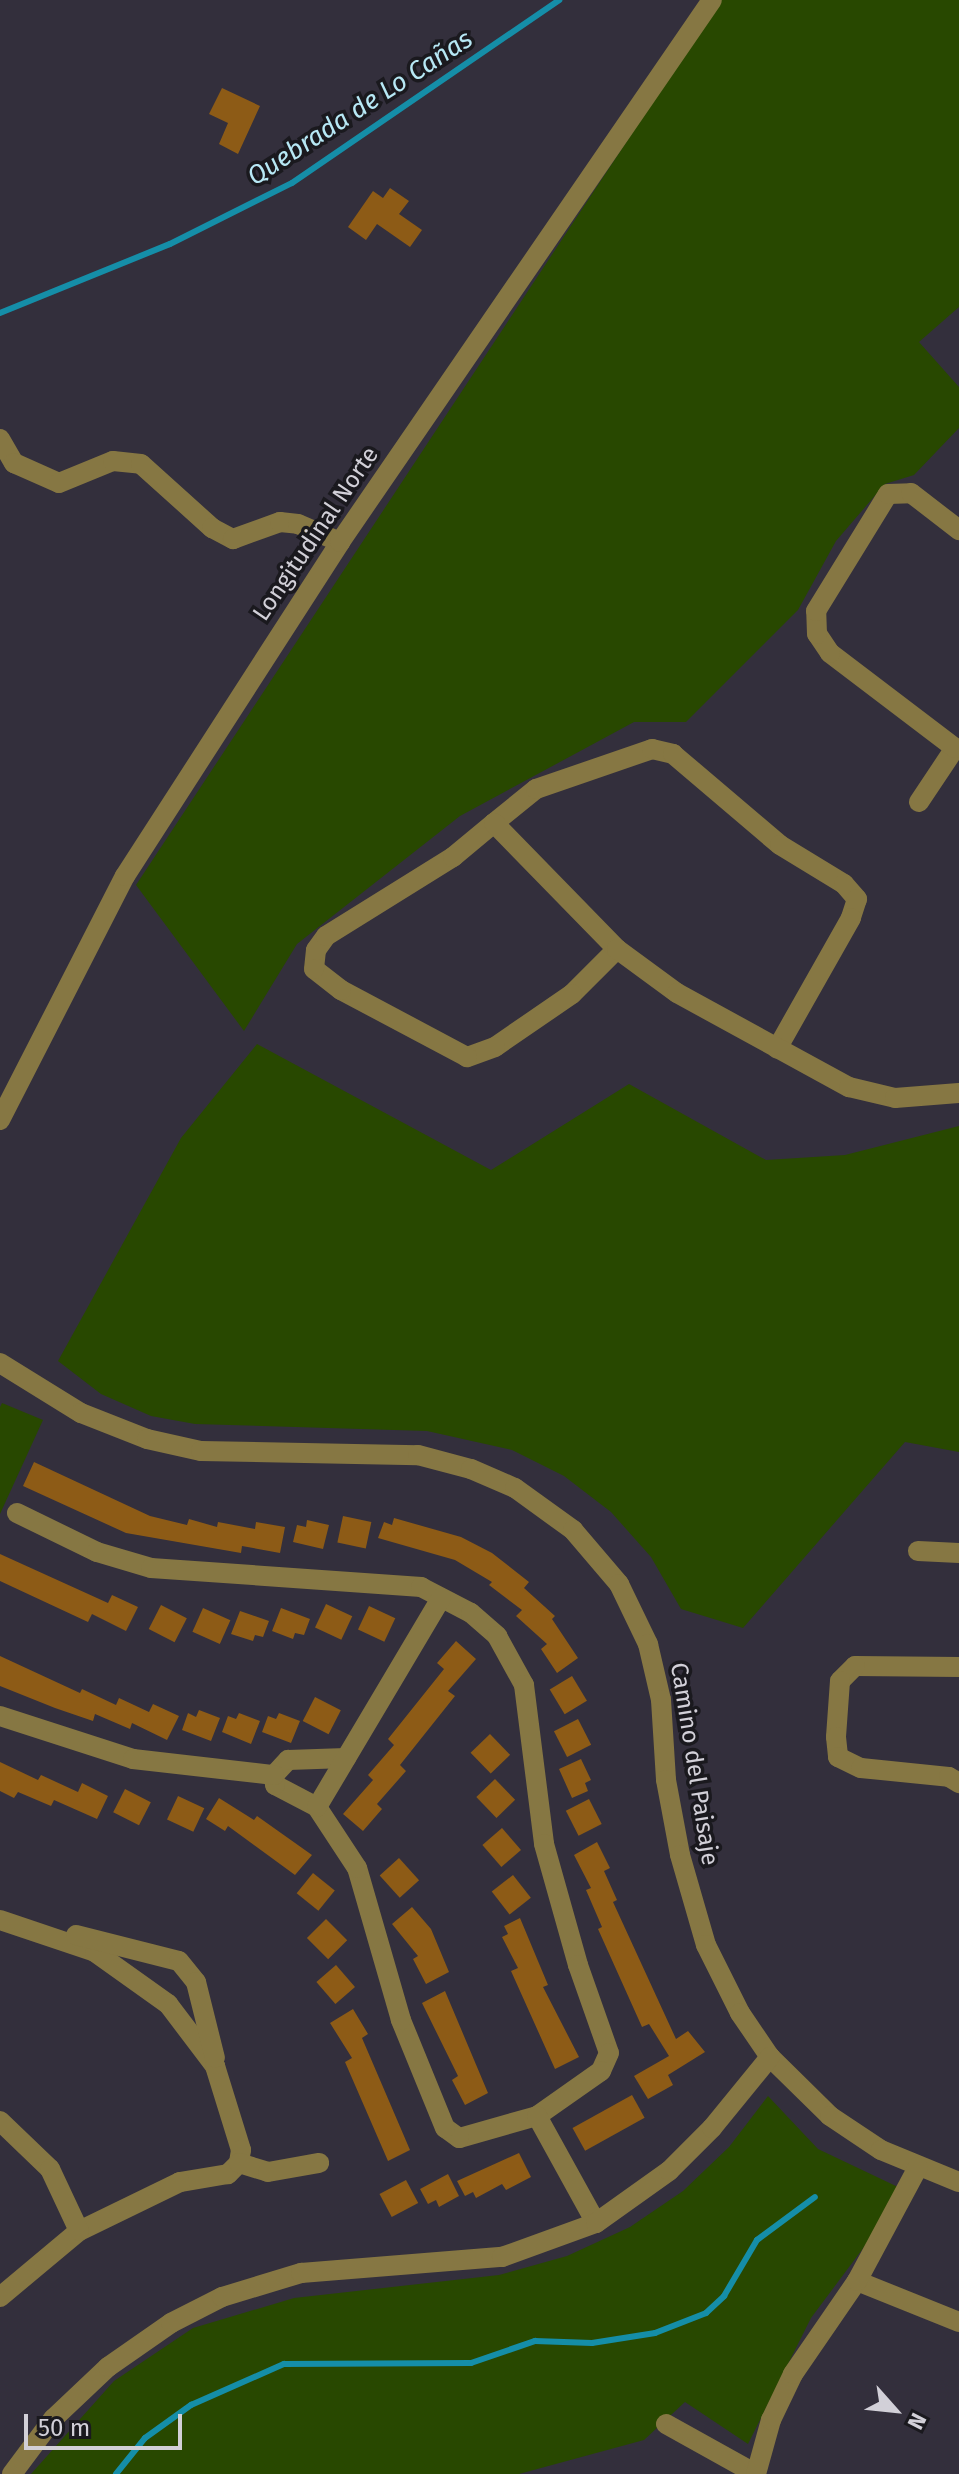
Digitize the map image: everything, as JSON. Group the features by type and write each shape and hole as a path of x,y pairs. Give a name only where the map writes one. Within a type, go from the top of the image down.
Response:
{"street":[{"name":"Longitudinal Norte","path":"0,1120 125,876 340,542 712,0"},
{"path":"0,439 14,463 59,483 113,461 141,464 212,528 233,539 280,522 298,524 340,542"},
{"path":"919,802 957,747 830,653 815,623 819,600 888,494 911,493 959,530"},
{"path":"617,949 572,994 475,1056 456,1053 318,974 316,950 326,936 453,857 536,789 652,749 673,754 780,845 844,884 857,899 851,918 777,1049"},
{"path":"494,823 617,949 677,993 777,1049 871,1094 919,1099 959,1093"},
{"name":"Camino del Paisaje","path":"0,1363 81,1413 173,1447 418,1455 504,1483 573,1530 619,1584 648,1644 661,1700 672,1818 691,1899 723,1981 770,2057 830,2116 918,2167 959,2182"},
{"path":"17,1513 97,1552 151,1568 374,1581 421,1587 471,1613 497,1636 524,1685 544,1844 578,1965 608,2046 609,2060 601,2071 537,2116 459,2138 450,2135 401,2020 357,1868 317,1807 279,1788 274,1775 280,1763 297,1758 346,1758"},
{"path":"918,1551 959,1553"},
{"path":"317,1807 441,1598"},
{"path":"959,1667 855,1666 840,1681 836,1737 838,1757 861,1768 949,1777 959,1783"},
{"path":"0,1716 133,1759 274,1775"},
{"path":"0,1920 51,1936 115,1963 154,1991 188,2025 215,2066"},
{"path":"0,2297 79,2231 180,2182 228,2174 239,2163 241,2150 215,2066 196,1982 179,1961 111,1942 51,1936"},
{"path":"12,2474 53,2419 108,2367 171,2323 222,2297 301,2273 502,2257 596,2223 669,2171 712,2128 770,2057"},
{"path":"537,2116 596,2223"},
{"path":"0,2121 50,2169 79,2231"},
{"path":"239,2163 268,2172 319,2163"},
{"path":"666,2424 756,2474 771,2420 793,2374 857,2281 918,2167"},
{"path":"857,2281 959,2322"}],"green space":[{"path":"720,0 959,0 959,307 919,342 959,387 959,428 914,475 885,484 836,541 798,610 686,722 634,722 460,816 297,944 244,1031 136,885"},
{"path":"257,1044 491,1170 629,1084 766,1160 845,1155 959,1126 959,1452 905,1442 743,1628 681,1609 651,1557 611,1512 564,1476 512,1450 427,1431 195,1424 151,1416 101,1394 58,1361 181,1138"},
{"path":"2,1403 43,1420 0,1514 0,1407"},
{"path":"768,2096 818,2149 898,2187 870,2239 811,2318 748,2444 685,2402 644,2440 519,2474 31,2474 114,2381 193,2328 294,2298 499,2275 567,2256 630,2227 683,2191 729,2147"}],"building":[{"path":"222,88 260,106 238,154 219,144 228,123 209,114"},
{"path":"390,188 409,201 399,214 422,230 410,247 377,224 366,240 348,227 373,191 383,198"},
{"path":"34,1462 150,1516 187,1525 189,1519 217,1527 218,1522 255,1529 256,1522 285,1527 280,1553 242,1546 241,1553 126,1533 23,1486"},
{"path":"343,1516 371,1522 366,1548 337,1542"},
{"path":"394,1518 461,1537 492,1553 529,1582 524,1588 555,1616 552,1619 578,1658 557,1673 541,1649 547,1644 516,1616 522,1610 489,1585 492,1582 455,1560 378,1538 384,1522 392,1525"},
{"path":"307,1520 329,1525 323,1549 293,1542 297,1525 306,1527"},
{"path":"0,1554 108,1603 112,1595 138,1607 126,1631 92,1614 88,1622 0,1581"},
{"path":"326,1604 352,1616 341,1640 315,1628"},
{"path":"161,1605 187,1618 175,1642 149,1629"},
{"path":"369,1606 395,1618 384,1642 358,1630"},
{"path":"203,1608 230,1620 220,1644 192,1632"},
{"path":"281,1608 310,1619 304,1635 295,1633 293,1639 272,1631"},
{"path":"240,1611 269,1621 263,1637 255,1635 253,1641 231,1634"},
{"path":"456,1641 476,1659 448,1691 455,1696 400,1765 406,1771 377,1804 382,1809 363,1831 343,1814 373,1780 368,1775 394,1745 388,1739 444,1669 437,1663"},
{"path":"0,1656 80,1693 82,1689 116,1705 119,1698 149,1712 153,1704 179,1716 167,1740 132,1723 130,1729 95,1714 93,1721 0,1686"},
{"path":"572,1676 587,1701 565,1714 550,1689"},
{"path":"315,1697 341,1710 329,1734 303,1721"},
{"path":"199,1710 220,1718 211,1741 182,1730 188,1713 196,1717"},
{"path":"239,1713 260,1721 251,1744 222,1732 228,1716 236,1719"},
{"path":"279,1713 300,1721 291,1743 262,1732 268,1716 276,1719"},
{"path":"578,1719 591,1745 567,1757 554,1731"},
{"path":"490,1734 510,1755 491,1774 471,1753"},
{"path":"581,1759 591,1780 585,1783 588,1791 572,1798 559,1769"},
{"path":"0,1762 38,1780 41,1775 78,1792 82,1783 108,1796 97,1819 54,1800 51,1806 18,1792 14,1798 0,1791"},
{"path":"495,1779 515,1800 496,1818 476,1797"},
{"path":"125,1789 151,1802 139,1825 113,1812"},
{"path":"178,1796 204,1808 193,1832 167,1820"},
{"path":"219,1798 254,1820 257,1816 312,1855 295,1875 228,1826 225,1831 206,1819"},
{"path":"589,1799 602,1824 579,1836 566,1811"},
{"path":"502,1828 521,1850 501,1867 482,1845"},
{"path":"597,1842 610,1868 604,1871 617,1900 613,1902 676,2039 688,2031 705,2052 668,2075 673,2085 648,2099 634,2076 669,2056 649,2024 642,2027 598,1929 602,1927 586,1890 591,1888 574,1855"},
{"path":"399,1858 419,1880 400,1898 380,1875"},
{"path":"313,1873 335,1891 318,1911 297,1893"},
{"path":"513,1875 531,1898 510,1914 492,1892"},
{"path":"412,1907 431,1929 449,1972 426,1984 413,1959 418,1956 392,1924"},
{"path":"520,1918 548,1985 543,1987 579,2057 555,2069 511,1971 518,1968 502,1937 508,1934 504,1926"},
{"path":"326,1919 347,1940 328,1959 307,1938"},
{"path":"336,1965 355,1987 335,2004 316,1982"},
{"path":"445,1991 488,2093 465,2105 452,2080 458,2076 422,2003"},
{"path":"353,2009 368,2034 362,2038 410,2150 388,2161 345,2062 352,2058 330,2023"},
{"path":"632,2095 645,2118 585,2151 573,2128"},
{"path":"519,2153 531,2177 506,2190 502,2184 476,2198 473,2192 465,2196 457,2181"},
{"path":"448,2174 459,2196 439,2207 436,2200 428,2204 420,2189"},
{"path":"406,2180 418,2203 392,2217 380,2194"}],"waterway":[{"name":"Quebrada de Lo Cañas","path":"0,313 170,244 292,183 559,0"},
{"path":"116,2474 145,2438 191,2405 284,2364 471,2363 535,2341 592,2343 655,2333 706,2313 724,2296 757,2240 815,2197"}]}
